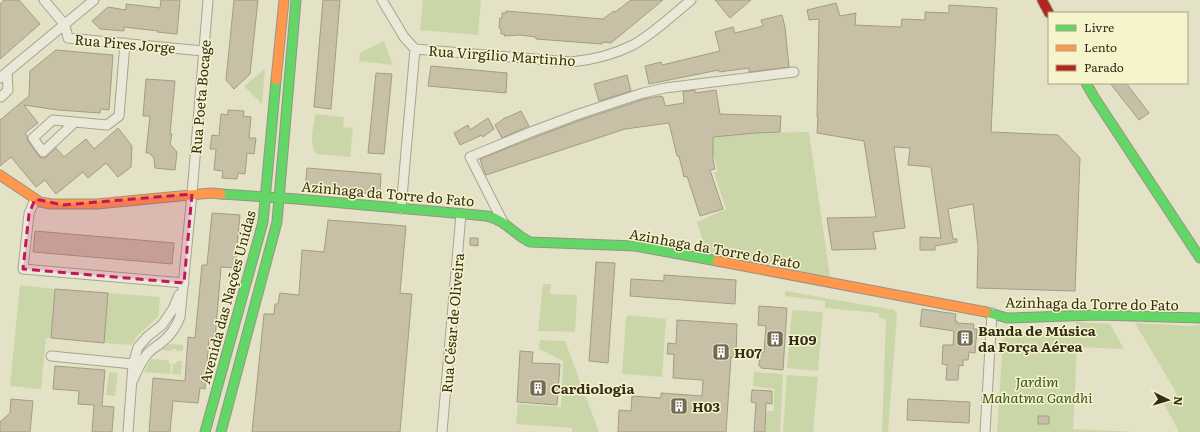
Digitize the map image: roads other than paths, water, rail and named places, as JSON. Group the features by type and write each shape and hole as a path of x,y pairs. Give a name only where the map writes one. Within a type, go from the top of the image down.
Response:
{"street":[{"name":"Rua Pires Jorge","path":"44,0 64,25 68,38 203,50"},
{"path":"0,96 1,97 8,90 3,75 94,0"},
{"name":"Rua Poeta Bocage","path":"133,380 140,363 149,352 167,337 177,325 180,318 208,0"},
{"name":"Avenida das Nações Unidas","path":"205,432 263,222 284,0"},
{"name":"Avenida das Nações Unidas","path":"221,432 276,228 296,0"},
{"path":"382,0 404,37 415,49 401,208"},
{"name":"Rua Virgílio Martinho","path":"415,49 571,62 598,58 620,51 647,36 691,0"},
{"path":"1042,0 1048,12"},
{"path":"75,122 107,125 119,116 126,43"},
{"path":"503,222 470,157 551,124 643,93 666,88 794,72"},
{"path":"1087,84 1200,258"},
{"name":"Azinhaga da Torre do Fato","path":"0,175 40,202 50,204 133,201 211,193 279,197 487,216 503,222 522,238 530,242 635,246 992,313 1007,318 1097,315 1200,318"},
{"path":"36,199 29,214 24,269 184,283 173,309 162,325 148,336 138,347 133,364 128,432"},
{"name":"Rua César de Oliveira","path":"442,432 461,214"},
{"path":"985,432 992,313"},
{"path":"51,356 133,364"}],"place":[{"name":"Banda de Música da Força Aérea","path":"965,338"},
{"name":"H09","path":"775,339"},
{"name":"H07","path":"721,352"},
{"name":"Cardiologia","path":"538,388"},
{"name":"H03","path":"679,406"}],"park label":[{"name":"Jardim Mahatma Gandhi","path":"1037,390"}]}
